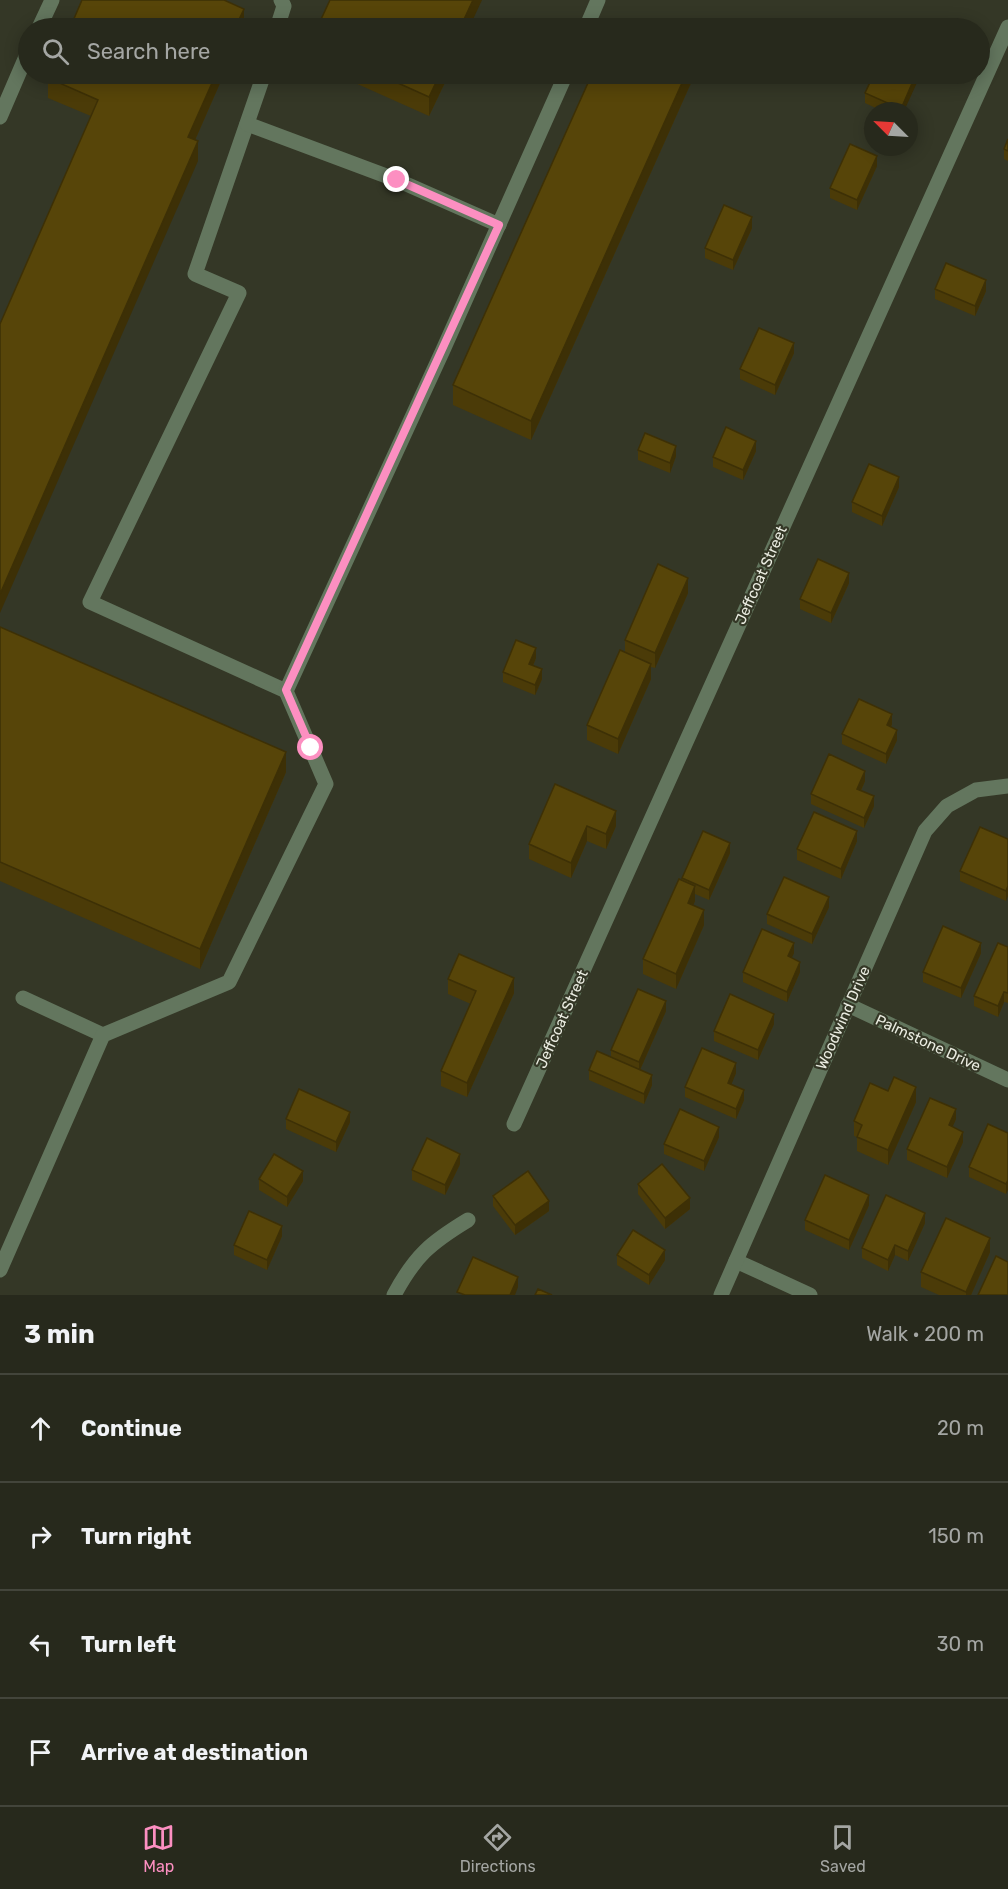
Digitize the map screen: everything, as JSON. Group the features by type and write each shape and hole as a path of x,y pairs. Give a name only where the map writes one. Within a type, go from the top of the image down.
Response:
{"street":[{"path":"44,18 52,0"},
{"path":"280,18 284,6 282,0"},
{"path":"590,18 598,0"},
{"name":"Jeffcoat Street","path":"990,67 1008,27"},
{"path":"0,117 18,75"},
{"path":"0,1270 104,1035 229,982 326,784 286,690 90,602 239,293 195,274 261,84"},
{"path":"286,690 562,84"},
{"name":"Jeffcoat Street","path":"514,1124 982,84"},
{"path":"248,124 397,180 499,225"},
{"name":"Woodwind Drive","path":"721,1295 925,831 946,806 976,790 1008,786"},
{"path":"23,998 104,1035"},
{"name":"Palmstone Drive","path":"848,1005 1008,1080"},
{"path":"394,1295 408,1272 431,1244 468,1220"},
{"path":"736,1261 810,1295"}],"building":[{"path":"82,0 224,0 244,9 240,18 74,18"},
{"path":"330,0 473,0 465,18 322,18"},
{"path":"62,84 212,84 188,137 198,141 0,594 0,324 98,100"},
{"path":"400,84 435,84 429,97"},
{"path":"588,84 682,84 531,421 453,385"},
{"path":"869,84 912,84 904,102 885,102 865,93"},
{"path":"1008,139 1008,151 1004,149"},
{"path":"850,144 864,150 864,156 877,156 857,200 830,188"},
{"path":"724,205 752,217 733,260 705,248"},
{"path":"946,263 986,280 975,306 935,289"},
{"path":"759,328 794,343 775,385 740,369"},
{"path":"726,427 756,441 743,470 713,457"},
{"path":"645,433 676,446 670,463 638,450"},
{"path":"869,464 899,477 882,516 852,502"},
{"path":"818,559 849,573 831,613 800,599"},
{"path":"658,564 688,578 655,653 625,640"},
{"path":"0,627 286,752 200,949 0,862"},
{"path":"516,640 536,648 529,664 542,669 535,685 503,672"},
{"path":"620,650 651,664 618,739 587,725"},
{"path":"859,699 892,714 887,725 897,730 886,754 842,734"},
{"path":"829,754 865,771 857,789 874,796 864,818 811,794"},
{"path":"555,784 616,811 606,834 587,826 571,863 529,844"},
{"path":"814,812 857,831 841,869 797,849"},
{"path":"980,827 1008,839 1008,886 1006,891 960,871"},
{"path":"703,831 730,843 709,890 682,878"},
{"path":"784,877 829,897 812,934 767,914"},
{"path":"679,879 695,886 688,903 704,910 676,974 643,959"},
{"path":"943,926 981,943 961,988 923,972"},
{"path":"762,929 794,943 788,956 800,962 787,992 743,972"},
{"path":"998,943 1008,947 1008,993 1004,992 998,1006 974,996"},
{"path":"459,954 514,978 467,1083 441,1071 476,991 448,979"},
{"path":"638,989 666,1001 639,1062 611,1050"},
{"path":"730,994 774,1014 758,1050 714,1031"},
{"path":"702,1048 736,1063 728,1083 744,1090 736,1109 685,1087"},
{"path":"597,1051 652,1075 644,1094 589,1070"},
{"path":"894,1077 916,1087 888,1150 857,1137 862,1125 854,1121 870,1083 888,1091"},
{"path":"299,1089 350,1112 336,1142 286,1119"},
{"path":"930,1098 956,1109 949,1125 963,1132 947,1167 907,1149"},
{"path":"680,1109 719,1127 704,1161 664,1144"},
{"path":"988,1124 1008,1133 1008,1180 1006,1184 969,1167"},
{"path":"427,1138 460,1154 445,1185 412,1170"},
{"path":"274,1154 303,1171 287,1197 259,1179"},
{"path":"662,1164 690,1198 665,1218 638,1184"},
{"path":"528,1171 549,1201 515,1225 493,1196"},
{"path":"825,1175 869,1195 849,1240 805,1220"},
{"path":"886,1195 925,1213 908,1251 895,1245 888,1260 862,1248"},
{"path":"249,1211 282,1226 267,1260 234,1245"},
{"path":"946,1218 990,1238 966,1292 921,1272"},
{"path":"633,1230 665,1250 649,1275 617,1255"},
{"path":"996,1256 1008,1262 1008,1295 978,1295"},
{"path":"473,1257 518,1277 510,1295 465,1295 457,1292"},
{"path":"538,1289 552,1295 535,1295"}],"route":[{"path":"311,748 286,690 499,225 397,180"}]}
